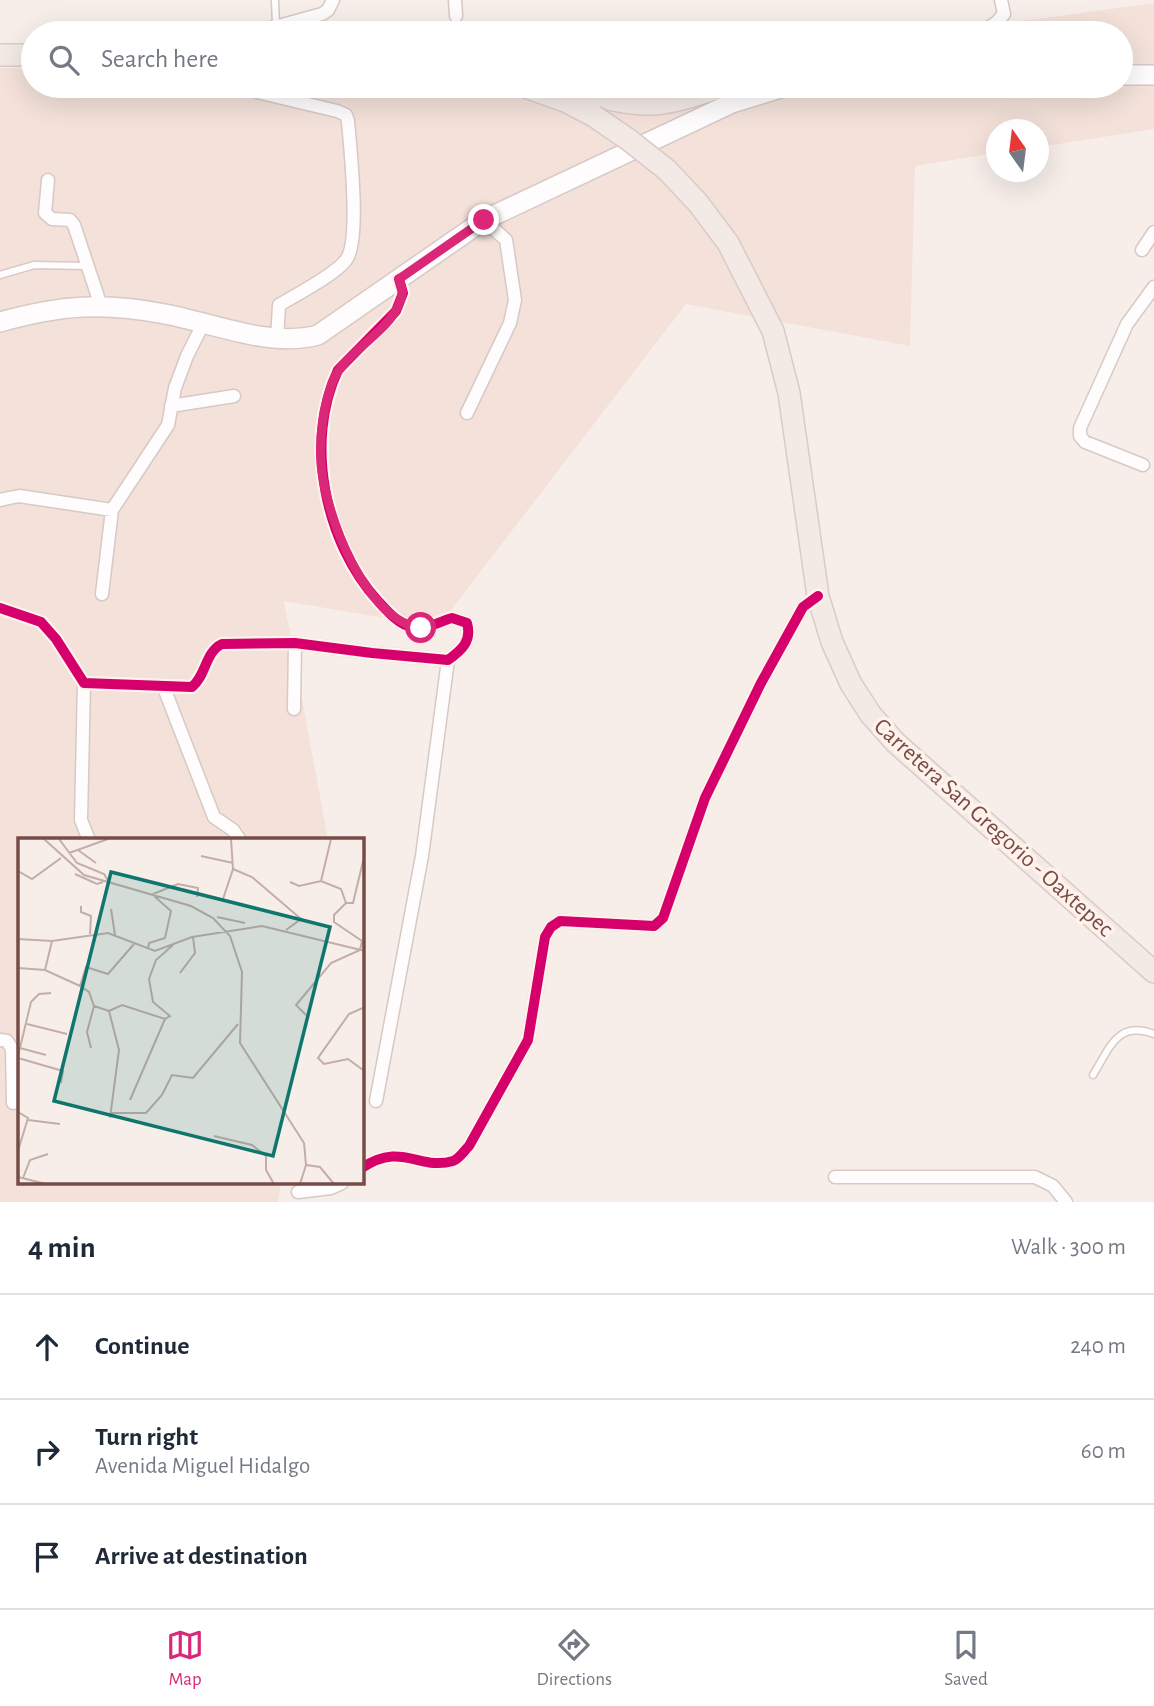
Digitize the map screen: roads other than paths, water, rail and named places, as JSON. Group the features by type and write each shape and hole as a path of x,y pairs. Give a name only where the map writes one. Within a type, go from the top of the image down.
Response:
{"main road":[{"path":"2,51 21,53"},
{"path":"1133,75 1154,75"},
{"name":"Carretera San Gregorio - Oaxtepec","path":"557,98 594,116 629,140 667,170 698,203 728,243 773,331 789,393 818,596 832,642 851,684 872,715 896,743 1154,972"},
{"path":"606,98 650,104 683,98"},
{"path":"0,322 65,307 101,306 164,314 277,340 302,340 326,332 484,220 732,103 748,98"}],"street":[{"path":"295,21 322,14 328,10 333,0"},
{"path":"455,0 456,16"},
{"path":"996,21 1004,14 1001,0"},
{"path":"277,340 279,305 339,267 348,258 355,207 346,115 282,98"},
{"path":"48,180 45,213 52,219 70,220 101,306"},
{"path":"467,413 510,323 515,300 506,240 484,220"},
{"path":"1142,250 1154,232"},
{"path":"84,683 192,687 200,681 212,650 222,644 295,643 448,660 460,652 468,640 467,623 453,618 429,628 410,627 388,612 375,598 344,548 330,509 321,464 321,432 333,381 338,370 396,311 403,293 399,279"},
{"path":"1143,465 1085,442 1080,436 1080,428 1127,324 1154,287"},
{"path":"103,594 112,510 168,425 171,406 187,356 204,322"},
{"path":"171,406 234,396"},
{"path":"0,500 19,496 112,510"},
{"path":"364,1167 378,1158 394,1155 440,1162 456,1160 469,1146 528,1040 545,937 551,927 560,922 654,926 663,918 705,798 761,683 803,607 818,596"},
{"path":"0,608 41,622 56,639 84,683 81,820 88,838"},
{"path":"294,709 295,643"},
{"path":"376,1101 422,856 448,660"},
{"path":"164,688 214,817 233,830 239,838"},
{"path":"0,1040 7,1041 12,1049 13,1103"},
{"path":"835,1177 1035,1177 1053,1186 1066,1202"},
{"path":"298,1192 331,1188 340,1184"}],"lane":[{"path":"275,0 276,21"},
{"path":"0,275 34,265 87,266"},
{"path":"1093,1075 1116,1037 1126,1030 1141,1029 1154,1034"}]}
